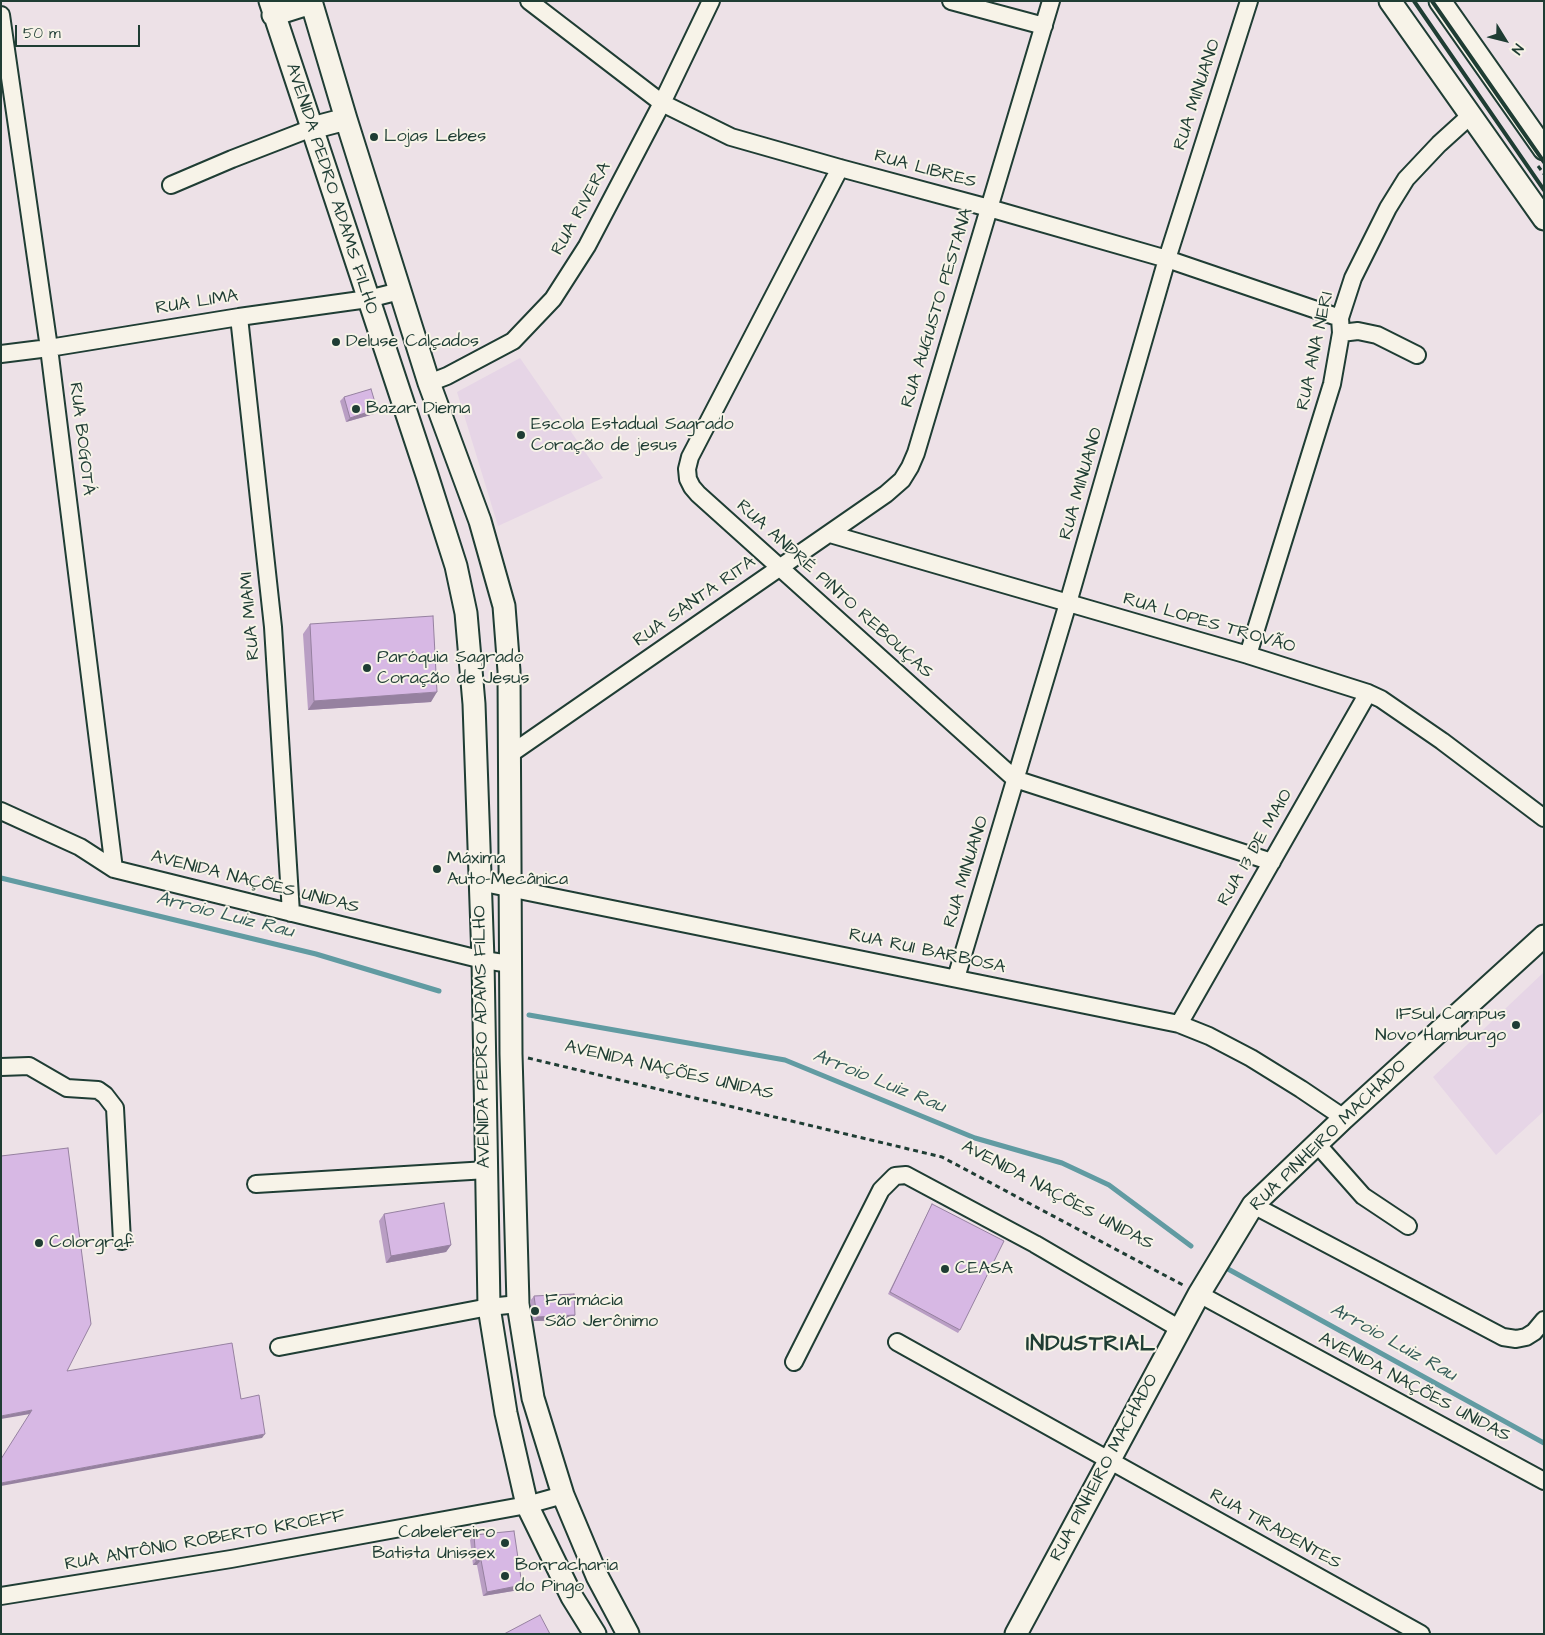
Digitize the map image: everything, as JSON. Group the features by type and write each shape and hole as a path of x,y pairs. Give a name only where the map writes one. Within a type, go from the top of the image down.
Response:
{"main road":[{"path":"1391,1 1544,219"},
{"path":"1440,1 1544,149"},
{"path":"271,8 311,2"},
{"name":"AVENIDA PEDRO ADAMS FILHO","path":"311,2 429,383 480,521 504,606 509,671 511,1054 518,1304 533,1398 563,1495 597,1576 628,1634"},
{"name":"AVENIDA PEDRO ADAMS FILHO","path":"271,8 454,558 466,613 474,704 483,960 489,1307 506,1413 527,1505 572,1597 595,1634"},
{"path":"312,128 346,119"},
{"name":"RUA PINHEIRO MACHADO","path":"1016,1634 1199,1294 1253,1205 1344,1118 1544,936"},
{"path":"486,1118 512,1117"}],"street":[{"name":"RUA LIBRES","path":"529,1 662,103 732,137 1167,259 1341,326 1378,335 1417,355"},
{"name":"RUA RIVERA","path":"429,383 447,376 513,341 553,299 587,246 662,103 711,1"},
{"path":"951,1 1044,26"},
{"name":"RUA AUGUSTO PESTANA","path":"902,480 916,453 1051,1"},
{"name":"RUA MINUANO","path":"956,978 1068,603 1167,259 1249,1"},
{"name":"RUA BOGOTÁ","path":"1,14 49,348 114,869"},
{"name":"RUA ANA NERI","path":"1248,655 1332,384 1341,326 1353,278 1388,208 1406,179 1439,144 1471,115"},
{"path":"171,185 312,128"},
{"name":"RUA ANDRÉ PINTO REBOUÇAS","path":"840,168 690,457 687,468 688,480 698,494 1015,779 1272,862"},
{"name":"RUA LIMA","path":"1,354 368,299 400,291"},
{"name":"RUA MIAMI","path":"239,317 273,627 292,913"},
{"name":"RUA SANTA RITA","path":"509,755 830,534 886,494 902,480"},
{"name":"RUA LOPES TROVÃO","path":"830,534 1248,655 1368,693 1381,699 1442,741 1544,818"},
{"name":"RUA 13 DE MAIO","path":"1179,1024 1368,693"},
{"name":"AVENIDA NAÇÕES UNIDAS","path":"1,811 80,847 114,869 483,960 511,964"},
{"name":"RUA RUI BARBOSA","path":"479,882 1179,1024 1210,1036 1251,1058 1302,1089 1344,1118"},
{"path":"1,1068 29,1066 67,1088 98,1090 105,1095 114,1108 122,1241"},
{"path":"1317,1144 1363,1196 1408,1226"},
{"path":"256,1184 487,1170"},
{"path":"794,1362 881,1190 895,1176 906,1175 1036,1244 1180,1330"},
{"path":"1253,1205 1504,1337 1516,1339 1526,1337 1534,1332 1544,1320"},
{"name":"AVENIDA NAÇÕES UNIDAS","path":"1199,1294 1544,1480"},
{"path":"278,1347 489,1307 518,1304"},
{"name":"RUA TIRADENTES","path":"897,1342 1421,1634"},
{"name":"RUA ANTÔNIO ROBERTO KROEFF","path":"1,1596 231,1559 527,1505 563,1495"}],"path":[{"name":"AVENIDA NAÇÕES UNIDAS","path":"511,1054 942,1157 1199,1294"}],"shaded area":[{"name":"Escola Estadual Sagrado Coração de jesus","path":"520,358 603,478 498,526 457,392"},
{"name":"IFSul Campus Novo Hamburgo","path":"1544,972 1544,1111 1496,1155 1433,1077"}],"building":[{"path":"371,389 377,409 350,418 344,397"},
{"name":"Paróquia Sagrado Coração de Jesus","path":"433,616 437,692 314,701 310,624"},
{"path":"68,1148 91,1324 67,1371 232,1343 241,1399 259,1395 265,1434 1,1483 1,1459 32,1410 1,1416 1,1156"},
{"path":"444,1203 451,1245 391,1256 384,1214"},
{"name":"CEASA","path":"932,1204 1004,1241 960,1330 890,1292"},
{"path":"574,1294 575,1315 537,1317 534,1296"},
{"path":"514,1531 522,1585 487,1592 481,1560 476,1561 474,1535"},
{"path":"540,1615 550,1634 504,1634"}],"waterway":[{"name":"Arroio Luiz Rau","path":"1,878 316,954 439,991"},
{"name":"Arroio Luiz Rau","path":"529,1015 785,1060 975,1138 1062,1163 1109,1185 1191,1246"},
{"name":"Arroio Luiz Rau","path":"1228,1269 1544,1443"}],"railway":[{"path":"1414,1 1544,190"},
{"path":"1432,1 1544,162"}],"place":[{"name":"Lojas Lebes","path":"374,137"},
{"name":"Deluse Calçados","path":"336,342"},
{"name":"Bazar Diema","path":"356,409"},
{"name":"Escola Estadual Sagrado Coração de jesus","path":"521,435"},
{"name":"Paróquia Sagrado Coração de Jesus","path":"367,668"},
{"name":"Máxima Auto-Mecânica","path":"437,869"},
{"name":"IFSul Campus Novo Hamburgo","path":"1516,1025"},
{"name":"Colorgraf","path":"39,1243"},
{"name":"CEASA","path":"945,1269"},
{"name":"Farmácia São Jerônimo","path":"535,1311"},
{"name":"Cabelereiro Batista Unissex","path":"505,1543"},
{"name":"Borracharia do Pingo","path":"505,1576"}],"district":[{"name":"INDUSTRIAL","path":"1091,1345"}]}
